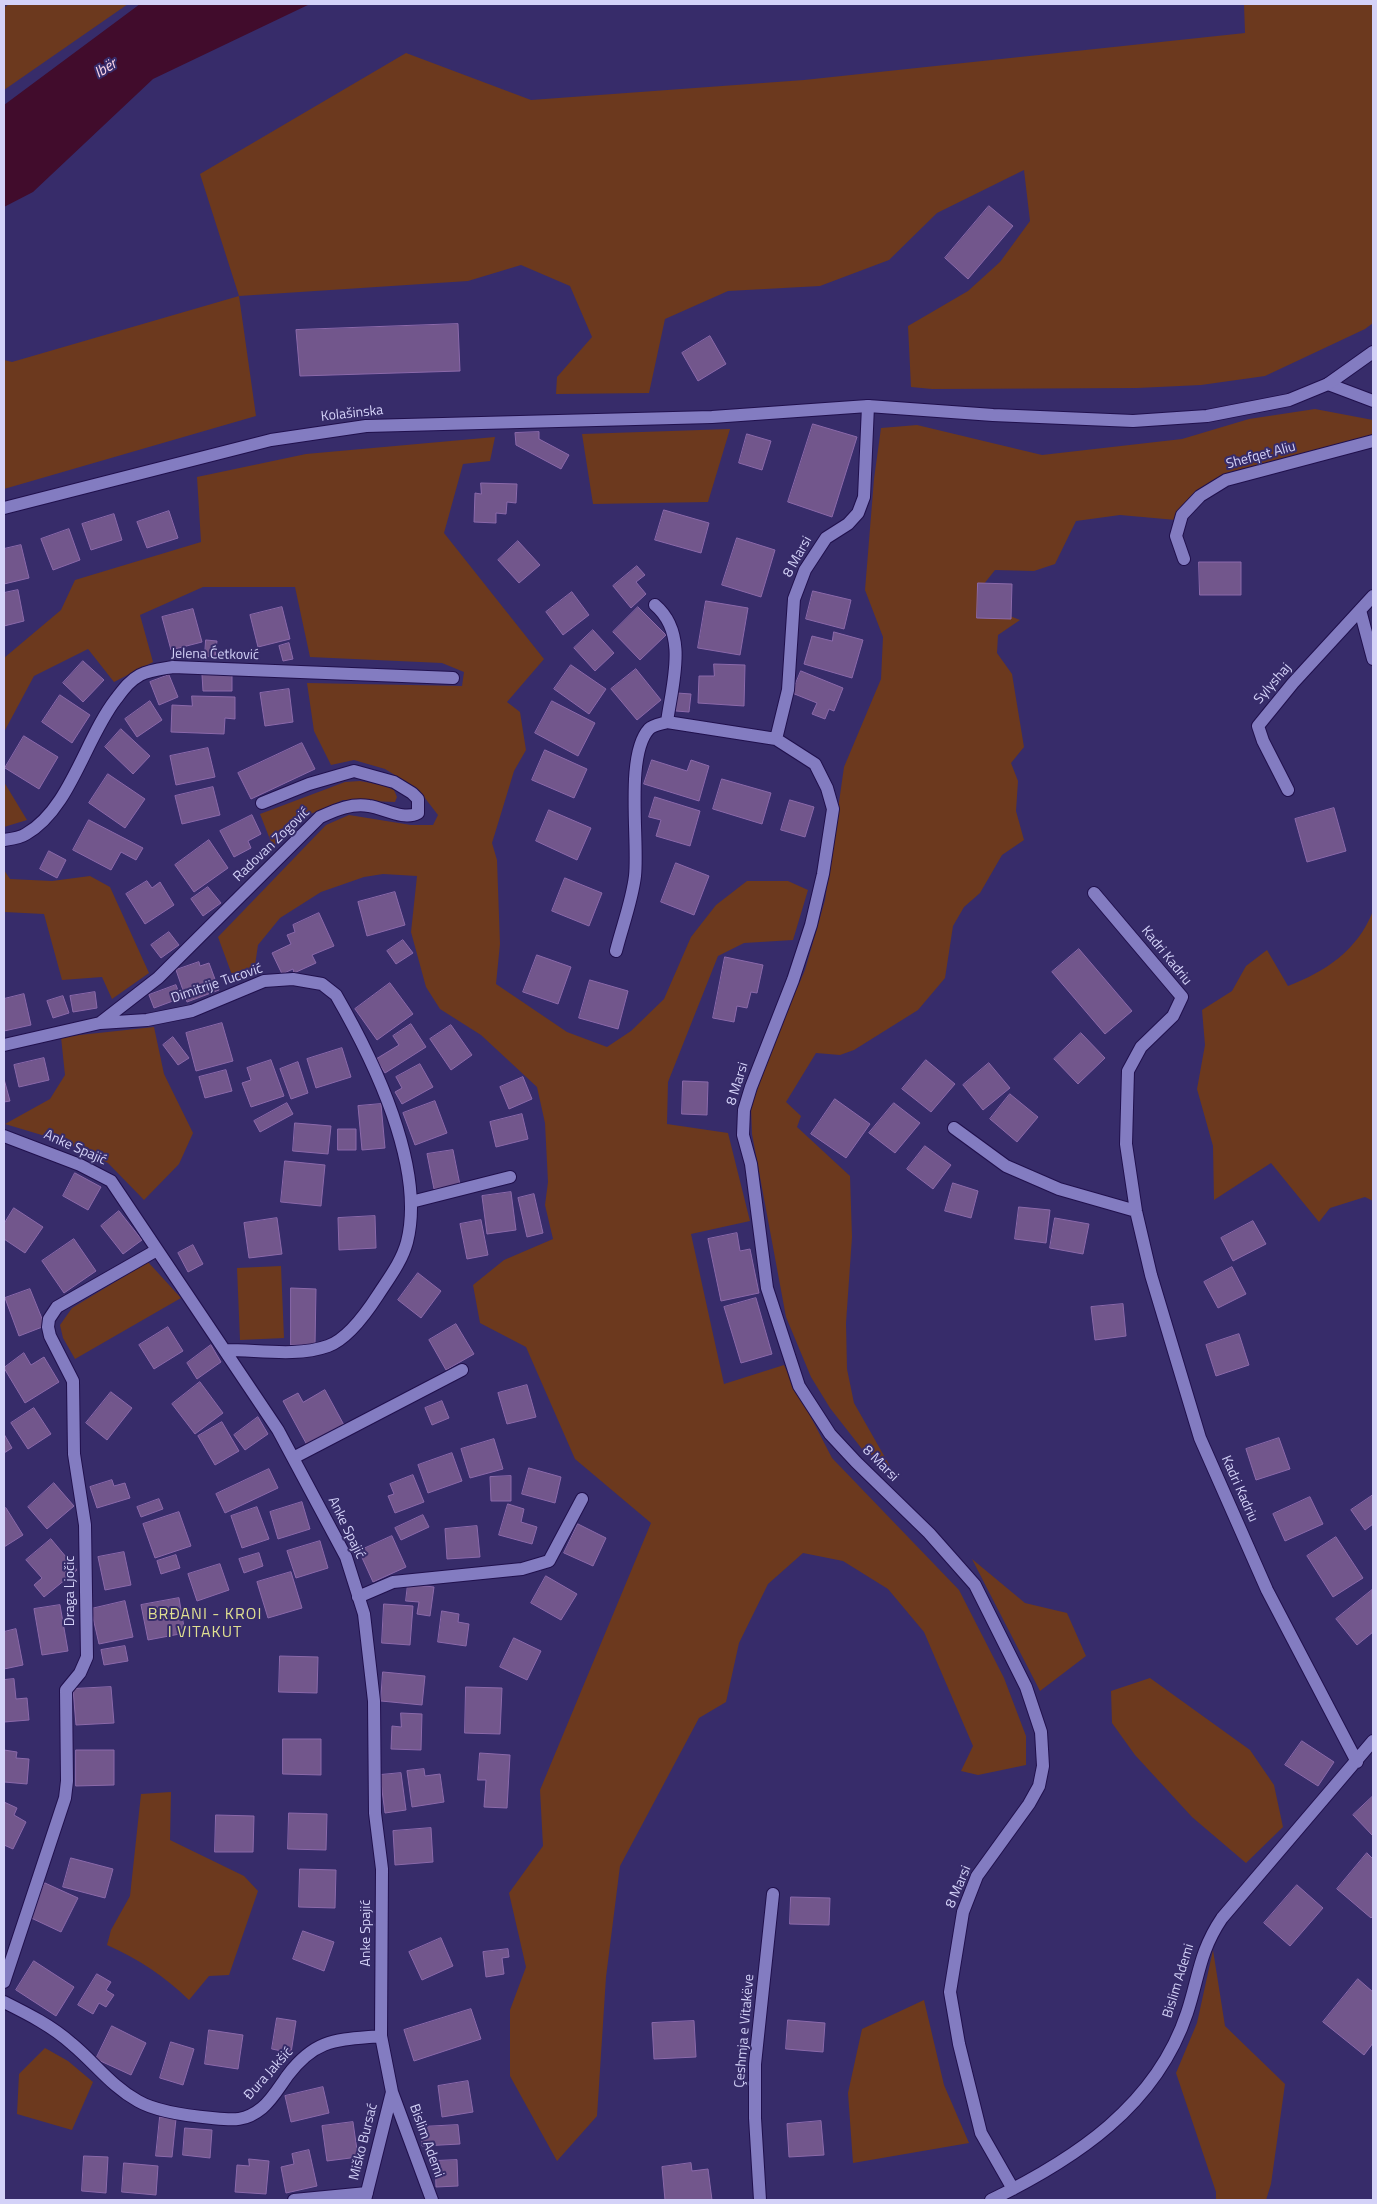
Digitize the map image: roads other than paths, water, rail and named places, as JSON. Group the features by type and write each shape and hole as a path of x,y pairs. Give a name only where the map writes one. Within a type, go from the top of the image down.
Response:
{"street":[{"name":"Kolašinska","path":"4,508 271,440 366,426 712,417 868,406 993,415 1133,421 1207,416 1289,400 1328,384 1373,352"},
{"path":"1328,384 1370,399"},
{"name":"8 Marsi","path":"776,739 788,690 794,599 805,570 826,538 848,524 858,514 864,497 868,406"},
{"name":"Shefqet Aliu","path":"1184,559 1176,536 1182,515 1200,496 1226,480 1373,441"},
{"name":"Sylyshaj","path":"1288,790 1263,741 1258,726 1275,703 1373,596"},
{"path":"616,951 635,876 638,751 643,737 651,727 666,722 676,656 675,636 665,614 655,605"},
{"path":"1360,610 1373,659"},
{"name":"Jelena Ćetković","path":"4,840 25,835 47,818 62,796 111,705 127,684 145,674 173,667 453,678"},
{"name":"8 Marsi","path":"666,722 776,739 815,764 833,809 823,874 811,925 793,980 751,1087 744,1110 743,1135 751,1164 767,1288 798,1386 830,1434 929,1533 975,1585 1026,1687 1041,1732 1043,1766 1039,1786 1029,1804 977,1876 963,1912 950,1992 959,2044 982,2133 1013,2189"},
{"name":"Radovan Zogović","path":"100,1022 158,978 320,817 344,806 368,806 409,816 418,813 419,806 418,799 412,793 394,782 354,772 309,784 262,803"},
{"name":"Kadri Kadriu","path":"1094,892 1182,997 1173,1016 1140,1047 1128,1071 1126,1144 1136,1211 1151,1275 1200,1438 1267,1590 1357,1762"},
{"name":"Dimitrije Tucović","path":"4,1045 100,1022 147,1020 192,1011 264,981 293,979 322,984 336,995 391,1108 411,1188 407,1242 398,1265 373,1304 345,1334 330,1345 308,1351 226,1350"},
{"path":"954,1128 1006,1166 1059,1189 1136,1211"},
{"name":"Anke Spajić","path":"4,1136 80,1164 111,1181 278,1430 346,1557 364,1614 374,1701 375,1813 382,1869 381,2036 392,2092"},
{"path":"411,1202 510,1177"},
{"name":"Draga Ljočic","path":"4,1982 65,1798 67,1782 66,1690 80,1673 87,1657 85,1525 74,1454 73,1381 50,1336 49,1319 57,1307 157,1250"},
{"path":"293,1458 462,1370"},
{"path":"358,1597 393,1582 522,1569 549,1561 582,1499"},
{"name":"Bislim Ademi","path":"991,2200 1052,2168 1093,2139 1143,2093 1169,2055 1180,2030 1208,1938 1222,1918 1373,1741"},
{"name":"Çeshmja e Vitakëve","path":"760,2200 755,2118 755,2064 773,1894"},
{"name":"Ðura Jakšić","path":"4,2002 34,2016 72,2044 112,2084 139,2102 188,2116 220,2119 243,2120 263,2108 298,2063 313,2050 332,2040 381,2036"},
{"name":"Bislim Ademi","path":"392,2092 432,2200"},
{"name":"Miško Bursać","path":"366,2197 392,2092"},
{"path":"294,2200 366,2197"}],"water":[{"name":"Ibër","path":"140,4 310,4 153,79 33,192 4,207 4,105"}],"district":[{"name":"BRĐANI - KROI I VITAKUT","path":"205,1624"}]}
